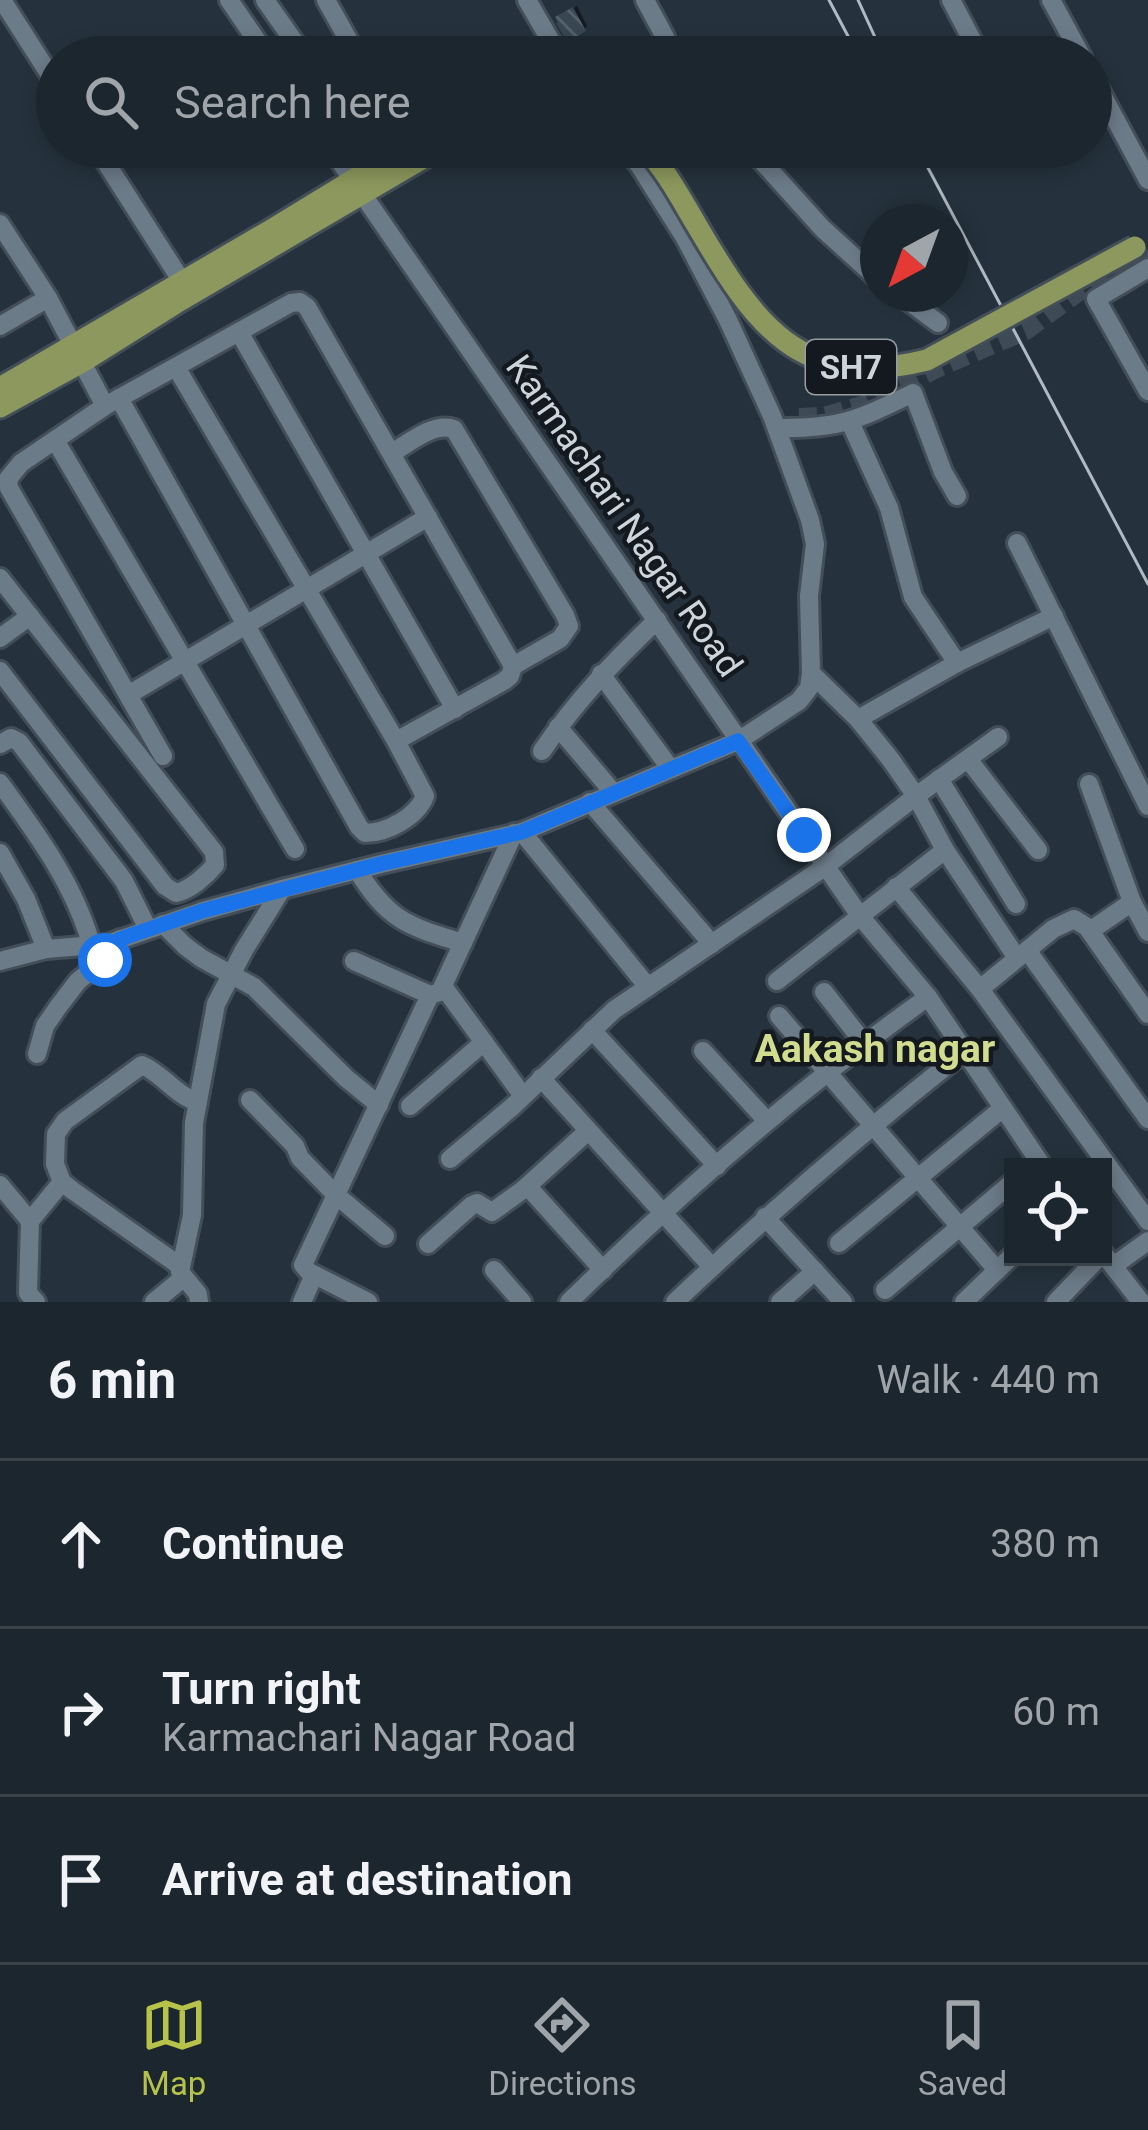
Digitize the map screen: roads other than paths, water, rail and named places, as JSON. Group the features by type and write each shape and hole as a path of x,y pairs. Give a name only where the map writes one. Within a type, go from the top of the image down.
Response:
{"main road":[{"path":"357,186 380,168"},
{"path":"0,407 77,353 357,186 396,168"},
{"name":"SH7","path":"663,168 727,278 757,318 806,354 863,369 896,368 927,360 1148,239"},
{"path":"0,388 77,353"}],"street":[{"path":"2,0 36,53"},
{"path":"229,0 254,36"},
{"path":"265,0 290,36"},
{"path":"326,0 345,36"},
{"path":"527,0 548,36"},
{"path":"645,0 664,36"},
{"path":"951,0 970,36"},
{"path":"1051,0 1071,36"},
{"path":"1112,113 1148,181"},
{"path":"109,168 186,288"},
{"name":"Karmachari Nagar Road","path":"345,168 860,916 965,1051 1034,1158"},
{"path":"0,961 46,949 88,947 357,870 518,833 738,741 799,701 809,688 811,673 808,596 815,544 810,520 774,422 728,320 641,168"},
{"path":"768,168 860,262"},
{"path":"0,224 245,624 354,818 365,833 377,833 415,813 424,796 176,367"},
{"path":"1148,268 1096,299 1148,391"},
{"path":"0,326 48,298"},
{"path":"164,756 8,479 12,471 112,402 291,303 307,307 513,666"},
{"path":"924,312 938,322"},
{"path":"238,332 455,709"},
{"path":"774,422 818,428 850,422 913,393 957,496"},
{"path":"774,422 799,417"},
{"path":"850,422 890,508 913,597 957,663"},
{"path":"392,453 436,428 454,429 569,626 560,639 513,666 504,681 395,741"},
{"path":"55,440 295,849"},
{"path":"128,695 428,517"},
{"path":"1017,543 1148,806"},
{"path":"0,578 214,852 211,871 183,892 165,886 0,671"},
{"path":"0,638 30,616"},
{"path":"858,719 1054,616"},
{"path":"542,751 571,707 657,620"},
{"path":"811,673 858,719 916,796 945,850 1148,1119"},
{"path":"602,674 670,768"},
{"path":"558,727 613,792"},
{"path":"450,1159 592,1030 648,986 826,866 998,737"},
{"path":"0,744 15,739 156,927 254,987 380,1105"},
{"path":"31,758 0,781 59,869 80,913 89,970"},
{"path":"968,759 1038,850"},
{"path":"940,779 1016,904"},
{"path":"1089,784 1132,902 1148,932"},
{"path":"590,802 712,944"},
{"path":"368,1302 314,1275 304,1265 436,990 518,833"},
{"path":"518,833 648,986"},
{"path":"777,981 945,850"},
{"path":"0,853 26,898 46,949"},
{"path":"357,870 373,896 400,920 463,943"},
{"path":"896,887 980,989 1148,1221"},
{"path":"154,1302 181,1272 192,1215 194,1123 216,1004 282,890"},
{"path":"1090,931 1132,902"},
{"path":"980,989 1068,920 1081,921 1148,1014"},
{"path":"37,1054 45,1026 89,970 112,954 120,939"},
{"path":"354,961 436,990 484,1042 523,1096"},
{"path":"824,992 864,1043"},
{"path":"569,1302 767,1121 928,998"},
{"path":"779,1016 997,1270"},
{"path":"592,1030 718,1166"},
{"path":"410,1106 484,1042"},
{"path":"703,1051 767,1121"},
{"path":"675,1302 765,1217 965,1051"},
{"path":"198,1102 185,1098 147,1066 137,1067 60,1127 55,1164 62,1181 181,1272 199,1302"},
{"path":"541,1078 712,1267"},
{"path":"250,1100 336,1196 385,1236"},
{"path":"839,1243 1003,1108"},
{"path":"428,1244 472,1205 492,1212 588,1131"},
{"path":"36,1302 28,1293 30,1221 62,1181"},
{"path":"0,1185 30,1221"},
{"path":"524,1189 534,1192 603,1270"},
{"path":"885,1290 1004,1190"},
{"path":"765,1217 843,1302"},
{"path":"1112,1256 1148,1241"},
{"path":"964,1302 1004,1263"},
{"path":"1056,1302 1097,1266"},
{"path":"1110,1266 1137,1300"},
{"path":"494,1270 522,1302"},
{"path":"780,1302 814,1271"},
{"path":"302,1302 314,1275"}],"tunnel":[{"path":"799,417 824,416 865,404 1026,331 1083,289 1148,251"}],"railway":[{"path":"829,0 848,36"},
{"path":"858,0 874,36"},
{"path":"928,168 1148,584"}],"district":[{"name":"Aakash nagar","path":"875,1049"}]}
